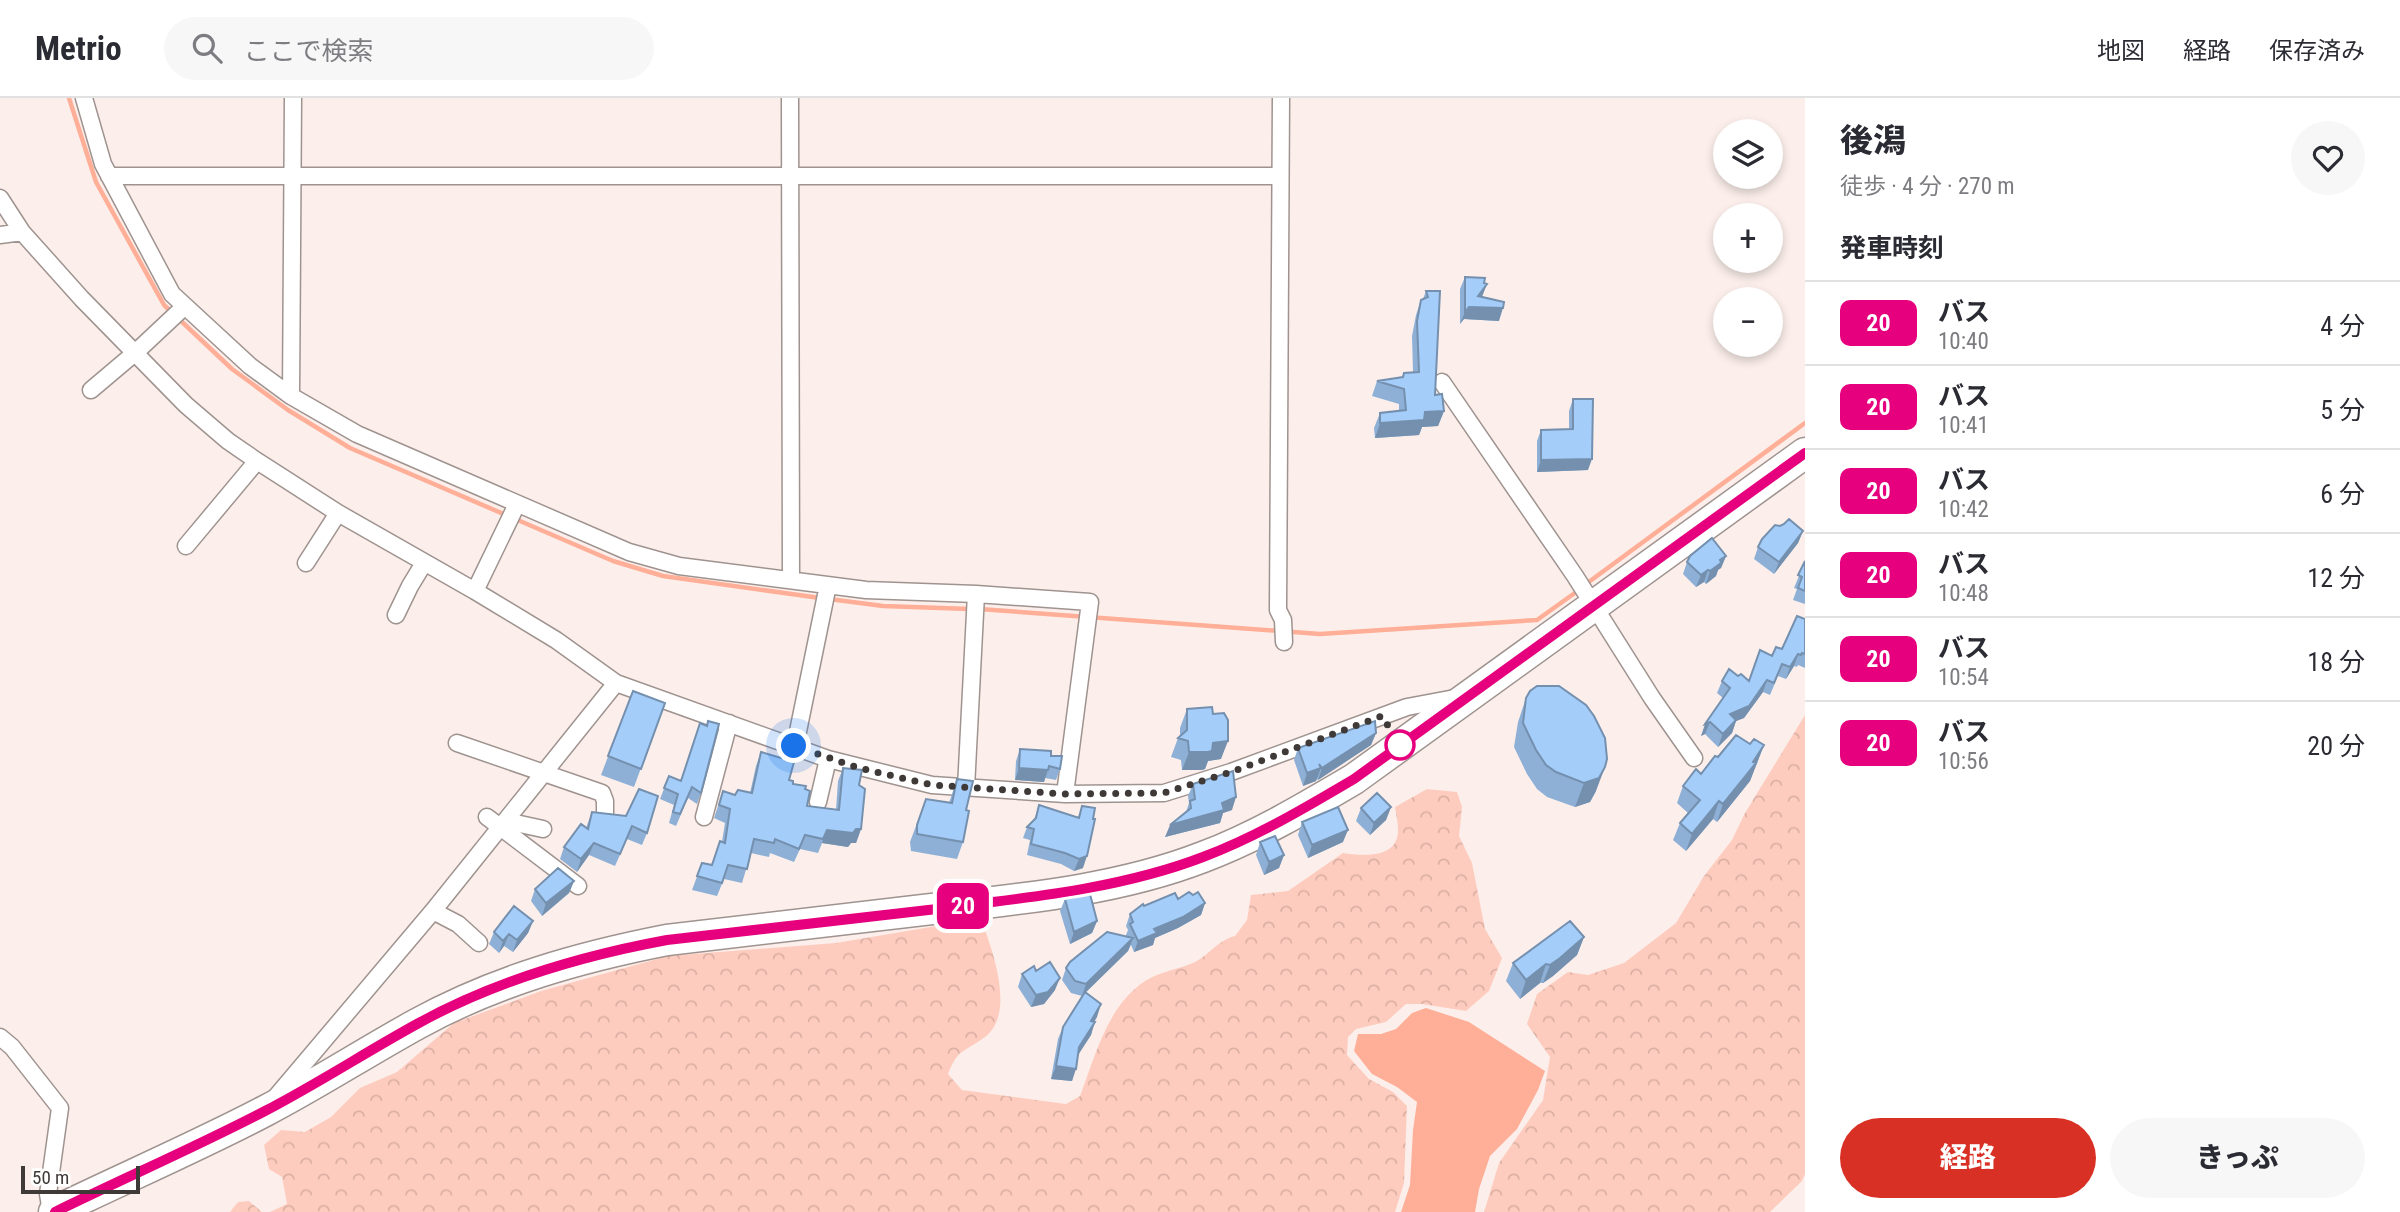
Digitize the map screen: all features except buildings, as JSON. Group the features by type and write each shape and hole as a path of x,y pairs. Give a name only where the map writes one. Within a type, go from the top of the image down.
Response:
{"highway":[{"path":"52,1212 265,1111 419,1023 496,986 562,964 667,940 1012,900 1157,872 1201,858 1257,833 1354,779 1805,453"}],"street":[{"path":"84,98 103,164 172,294 250,366 291,396 357,434 641,555 679,566 878,591 975,594 1090,603 1065,794"},
{"path":"291,396 293,98"},
{"path":"790,98 791,580"},
{"path":"1281,98 1278,610 1283,620 1284,642"},
{"path":"109,176 1280,176"},
{"path":"0,198 22,232 49,264 186,405 257,461 338,513 556,640 615,683 828,759 932,785 1065,794 1164,793 1231,772 1407,707 1467,696"},
{"path":"0,234 22,232"},
{"path":"91,390 185,306"},
{"path":"1442,382 1694,758"},
{"path":"186,546 257,461"},
{"path":"475,591 517,504"},
{"path":"306,563 338,513"},
{"path":"396,615 424,563"},
{"path":"794,746 828,585"},
{"path":"966,788 975,594"},
{"path":"265,1111 433,911 615,683"},
{"path":"704,817 729,723"},
{"path":"457,743 602,793 605,813"},
{"path":"818,802 828,759"},
{"path":"487,817 503,824 543,830"},
{"path":"503,824 578,886"},
{"path":"433,911 458,924 479,943"},
{"path":"0,1037 12,1047 60,1108 48,1194 52,1212"}],"green space":[{"path":"1805,715 1805,1174 1802,1181 1770,1212 1484,1212 1499,1163 1543,1100 1550,1057 1527,1024 1537,994 1568,972 1588,975 1624,963 1676,923 1704,876 1732,840 1745,813"},
{"path":"1427,789 1457,792 1462,807 1459,836 1472,863 1485,929 1502,958 1489,991 1466,1011 1406,1004 1386,1022 1356,1029 1348,1037 1347,1055 1369,1079 1393,1092 1407,1106 1404,1183 1395,1212 270,1212 287,1204 282,1177 269,1169 264,1145 281,1130 305,1132 331,1117 360,1088 397,1072 454,1023 541,991 668,956 836,943 966,921 985,930 1000,986 999,1015 994,1027 985,1037 959,1055 948,1074 962,1090 1066,1104 1080,1096 1104,1033 1121,1004 1132,992 1150,978 1195,962 1235,936 1247,920 1251,895 1288,891 1343,853 1369,855 1386,851 1396,839 1398,827 1395,807"},
{"path":"249,1201 262,1212 230,1212 238,1202"}],"shaded area":[{"path":"1426,1008 1469,1022 1545,1071 1517,1129 1490,1156 1475,1212 1401,1212 1410,1185 1417,1102 1397,1087 1372,1074 1354,1051 1358,1034 1381,1034 1396,1029 1412,1013"}],"waterway":[{"path":"69,98 96,182 164,305 232,369 288,410 350,448 613,561 663,576 820,598"},
{"path":"1586,584 1805,423"},
{"path":"979,609 1320,634 1537,620 1579,590"},
{"path":"829,599 883,606 970,609"}],"bus line":[{"name":"20","path":"55,1212 265,1111 419,1023 496,986 562,964 667,940 1012,900 1107,883 1157,872 1237,843 1313,804 1354,779 1805,453"}],"route":[{"path":"794,746 859,768 932,785 1065,794 1164,793 1231,772 1382,716 1400,745"}]}
